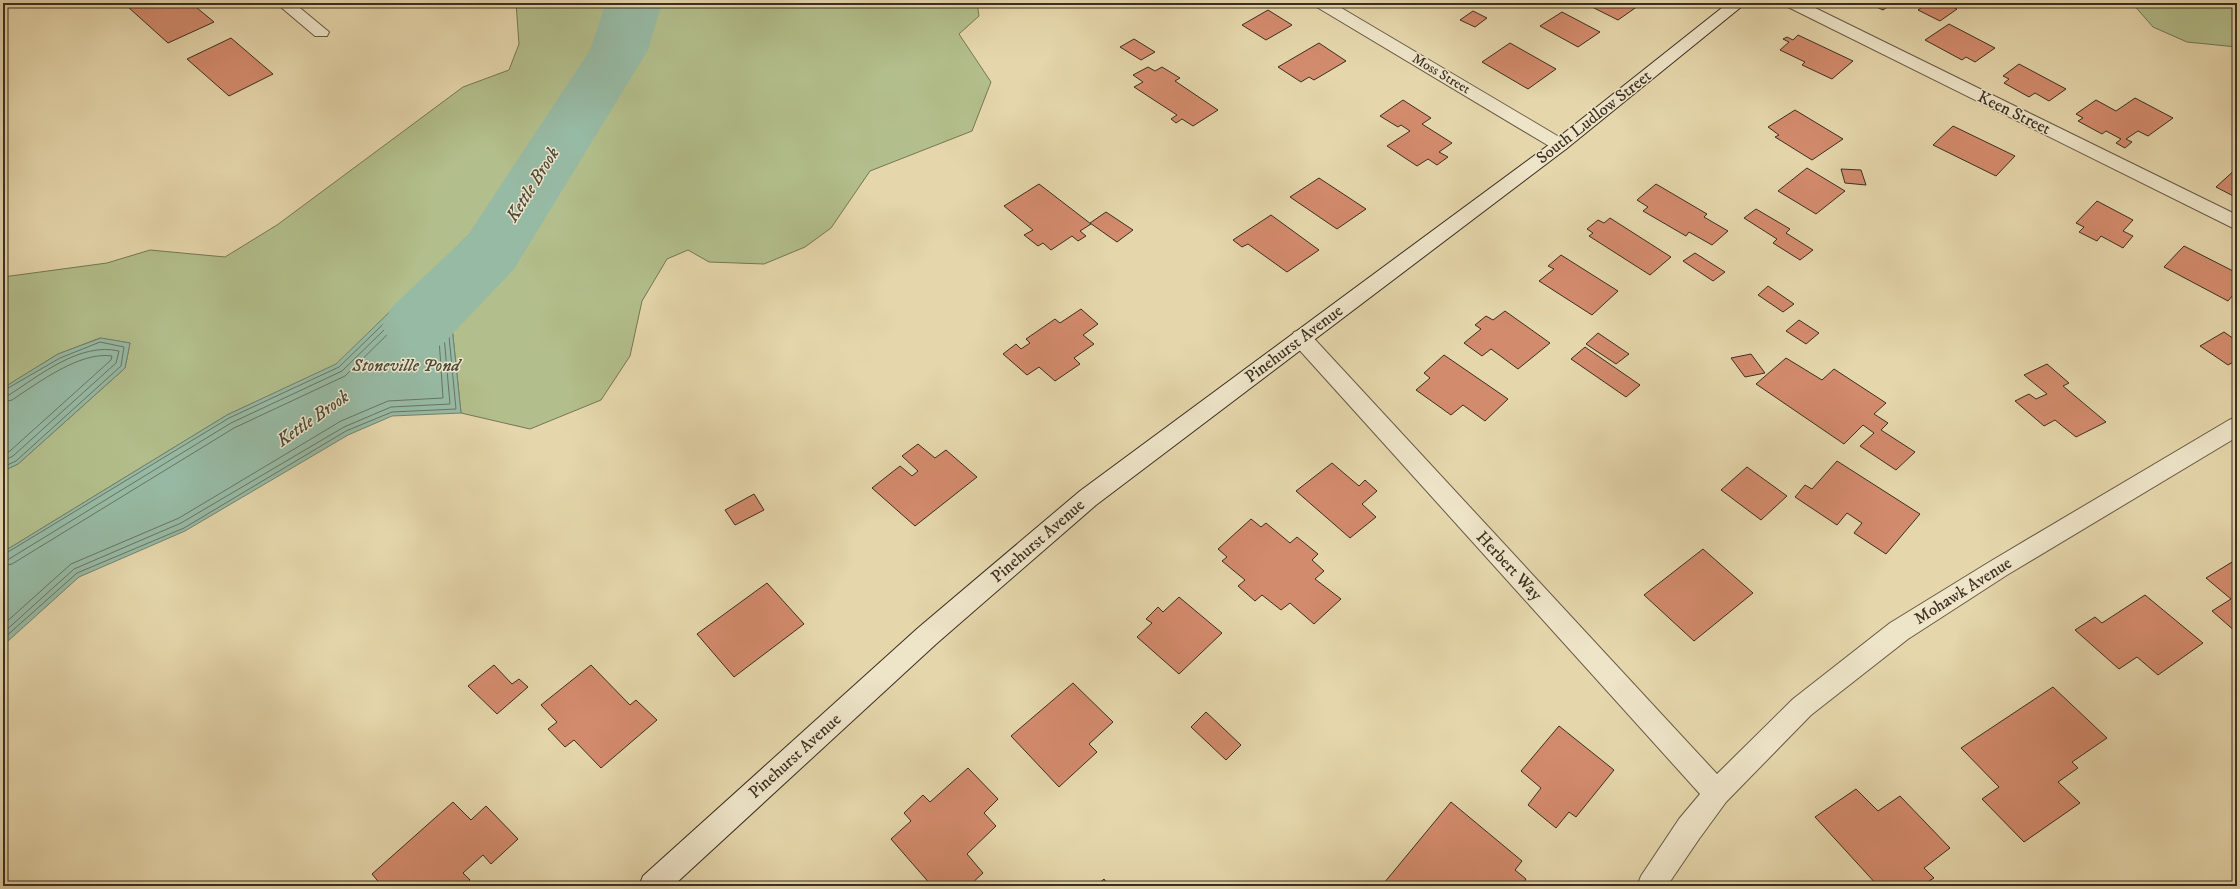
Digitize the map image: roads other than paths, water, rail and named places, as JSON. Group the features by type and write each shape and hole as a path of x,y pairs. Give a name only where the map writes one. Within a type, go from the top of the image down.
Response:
{"street":[{"path":"284,3 321,32"},
{"name":"Moss Street","path":"1321,3 1560,145"},
{"name":"South Ludlow Street","path":"1449,228 1560,145 1738,3"},
{"name":"Keen Street","path":"1792,3 2237,223"},
{"name":"Pinehurst Avenue","path":"653,886 927,636 1088,498 1449,228"},
{"name":"Herbert Way","path":"1301,338 1718,793"},
{"name":"Mohawk Avenue","path":"1651,886 1689,829 1718,793 1802,708 1899,631 1999,568 2237,426"}],"water":[{"name":"Stoneville Pond","path":"472,232 491,252 452,327 461,413 392,416 348,435 185,531 79,577 8,641 3,643 3,552 227,415 336,364"},
{"path":"101,338 130,343 125,368 18,464 3,471 3,388 58,354"}],"waterway":[{"name":"Kettle Brook","path":"417,326 491,252 619,50 634,3"}]}
